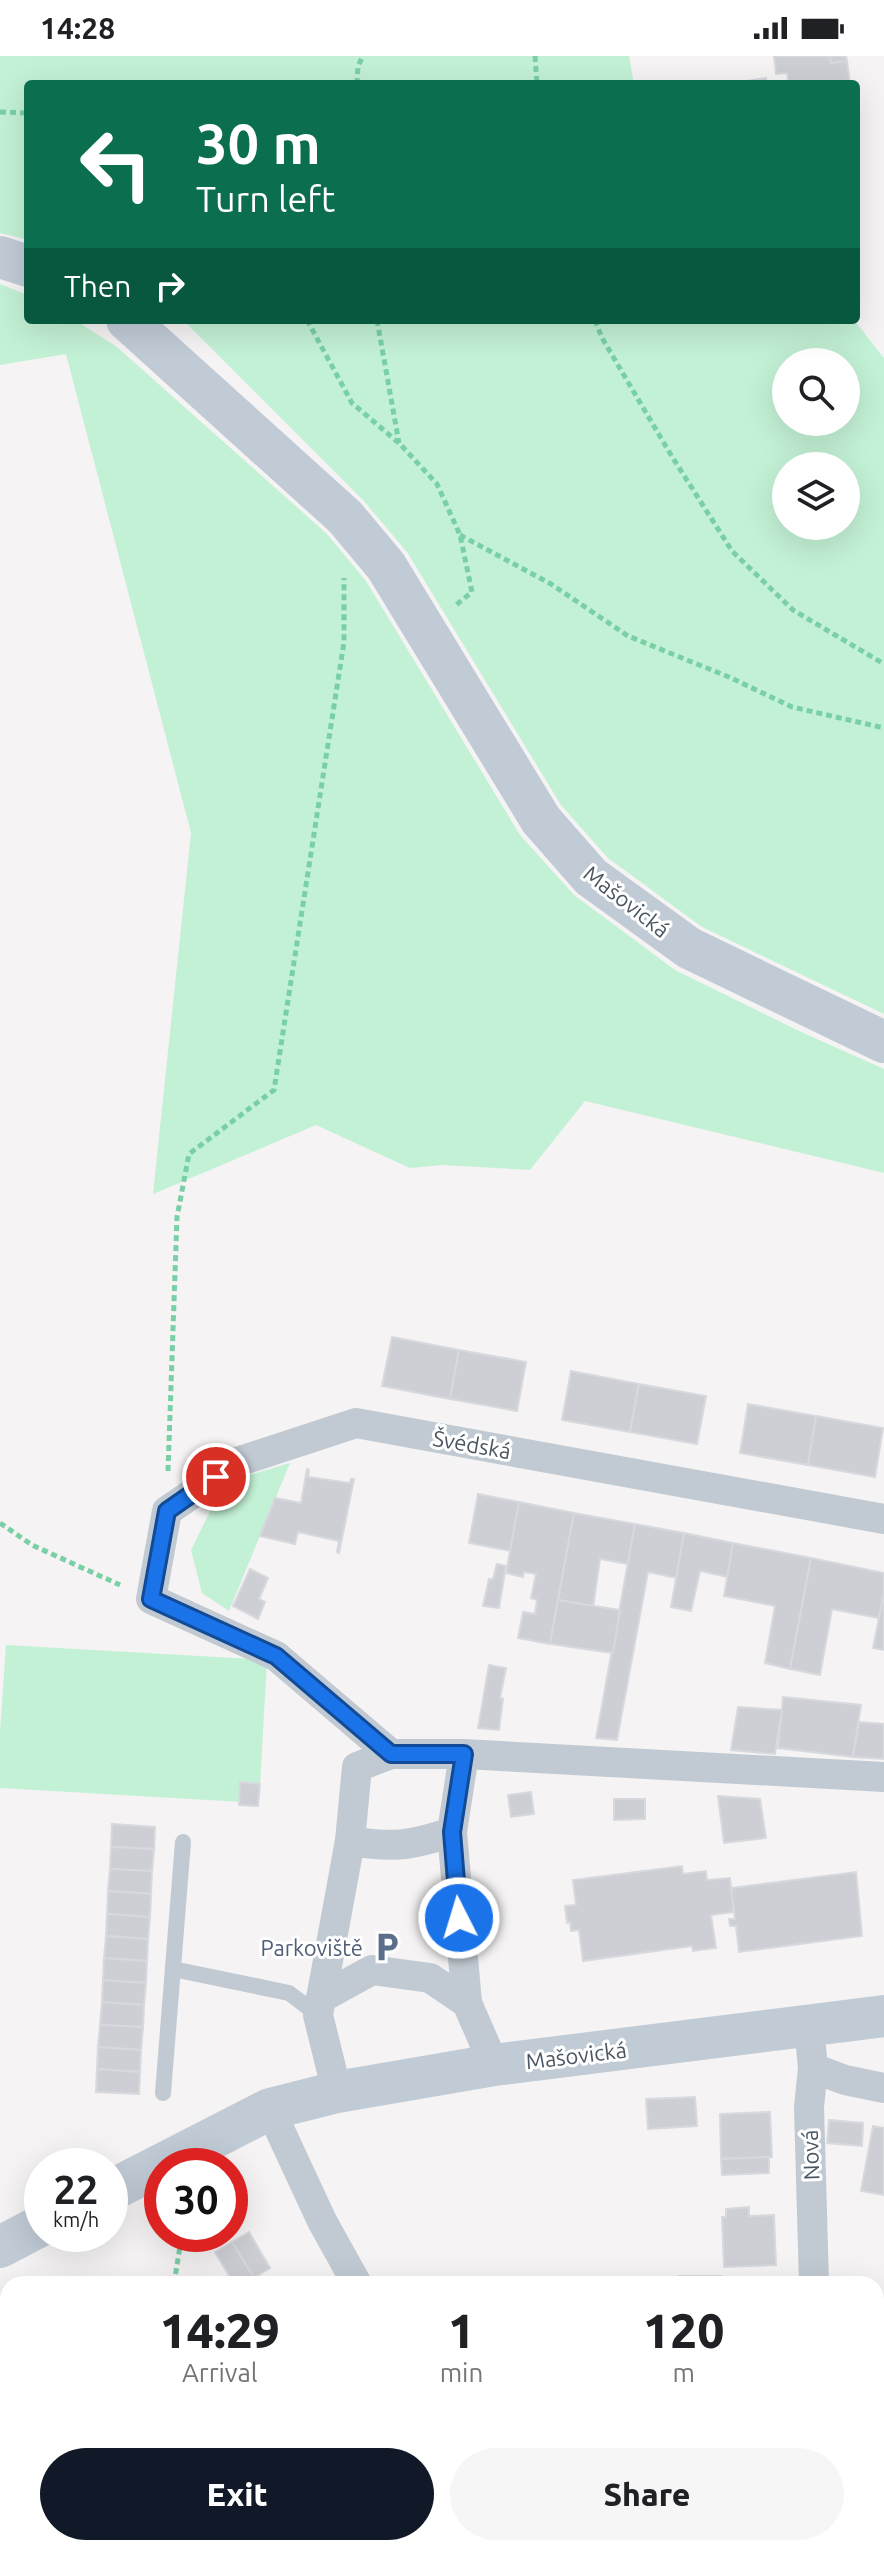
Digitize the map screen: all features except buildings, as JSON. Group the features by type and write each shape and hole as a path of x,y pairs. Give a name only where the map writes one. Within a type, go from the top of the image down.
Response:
{"street":[{"path":"0,257 24,265"},
{"name":"Mašovická","path":"131,324 345,517 386,566 541,820 591,877 689,948 884,1042"},
{"name":"Švédská","path":"167,1511 240,1461 356,1423 884,1519"},
{"path":"167,1511 151,1599 276,1656 391,1754"},
{"path":"337,2092 320,2006 350,1841 357,1767 391,1754 464,1754 884,1777"},
{"path":"464,1754 452,1832 467,2003 494,2065"},
{"path":"350,1841 383,1846 416,1844 452,1832"},
{"path":"320,2006 372,1970 430,1978 467,2003"},
{"name":"Mašovická","path":"128,2182 270,2109 337,2092 494,2065 884,2016"},
{"name":"Nová","path":"809,2026 813,2068 809,2107 814,2276"},
{"path":"813,2068 845,2080 884,2088"},
{"path":"270,2109 322,2221 353,2276"},
{"path":"0,2247 24,2234"}],"lane":[{"path":"163,2093 183,1842"},
{"path":"173,1969 289,1993 320,2006"}],"path":[{"path":"357,80 358,66 363,56"},
{"path":"535,56 537,80"},
{"path":"0,112 24,113"},
{"path":"309,324 352,403 400,444 437,484 460,535 472,592 425,630"},
{"path":"378,324 400,444"},
{"path":"597,324 671,455 732,551 793,610 884,664"},
{"path":"167,1511 177,1217 189,1154 274,1090 344,642 345,517"},
{"path":"460,535 551,584 628,636 729,677 792,707 884,728"},
{"path":"0,1523 32,1545 151,1599"},
{"path":"175,2276 179,2252"}],"green space":[{"path":"0,56 629,56 633,80 24,80 24,239 0,233"},
{"path":"0,284 24,293 24,324 81,324 117,347 327,534 366,581 520,835 574,895 675,970 884,1069 884,1173 585,1101 530,1170 443,1165 410,1168 316,1125 153,1194 191,833 66,354 0,365"},
{"path":"187,324 857,324 884,358 884,1014 702,927 608,858 561,805 407,552 363,500"},
{"path":"290,1463 229,1611 202,1593 191,1550 213,1505 246,1476"},
{"path":"6,1645 267,1660 259,1803 0,1788"}],"place":[{"name":"Parkoviště","path":"387,1947"}],"route":[{"path":"216,1477 167,1511 151,1599 276,1656 391,1754 464,1754 452,1832 459,1918"}]}
